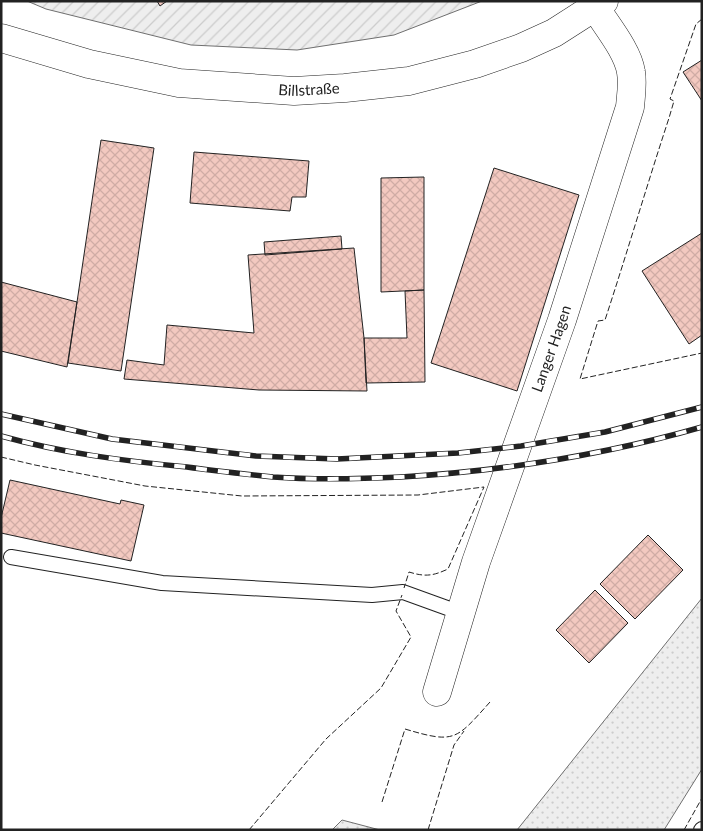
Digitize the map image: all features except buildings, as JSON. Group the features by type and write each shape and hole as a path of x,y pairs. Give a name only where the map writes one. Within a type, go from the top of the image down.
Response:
{"street":[{"name":"Billstraße","path":"1,38 88,64 179,83 294,91 409,81 475,64 521,48 554,33 599,4"},
{"name":"Langer Hagen","path":"437,692 476,562 562,320 630,107 632,92 631,70 599,4"}],"lane":[{"path":"11,557 162,583 372,595 403,592 461,613"}],"shaded area":[{"path":"27,1 482,1 394,35 297,50 191,45 46,9"},
{"path":"702,598 702,769 664,830 517,830"},
{"path":"342,820 380,830 332,830"}],"railway":[{"path":"1,414 112,439 256,456 337,459 458,453 521,446 605,432 702,407"},
{"path":"1,436 70,452 140,462 273,477 353,479 477,471 515,466 591,454 702,427"}],"fence":[{"path":"702,19 696,24 670,99 674,101 605,320 598,321 580,379 702,353"},
{"path":"1,457 145,486 242,496 418,495 484,487 448,569 429,575 409,572 404,588"},
{"path":"249,830 326,739 381,688 411,637 396,611 402,595"},
{"path":"382,802 405,729 435,736 445,737 454,735 469,724 490,702"},
{"path":"428,830 454,745 464,731"},
{"path":"684,830 702,798"}]}
